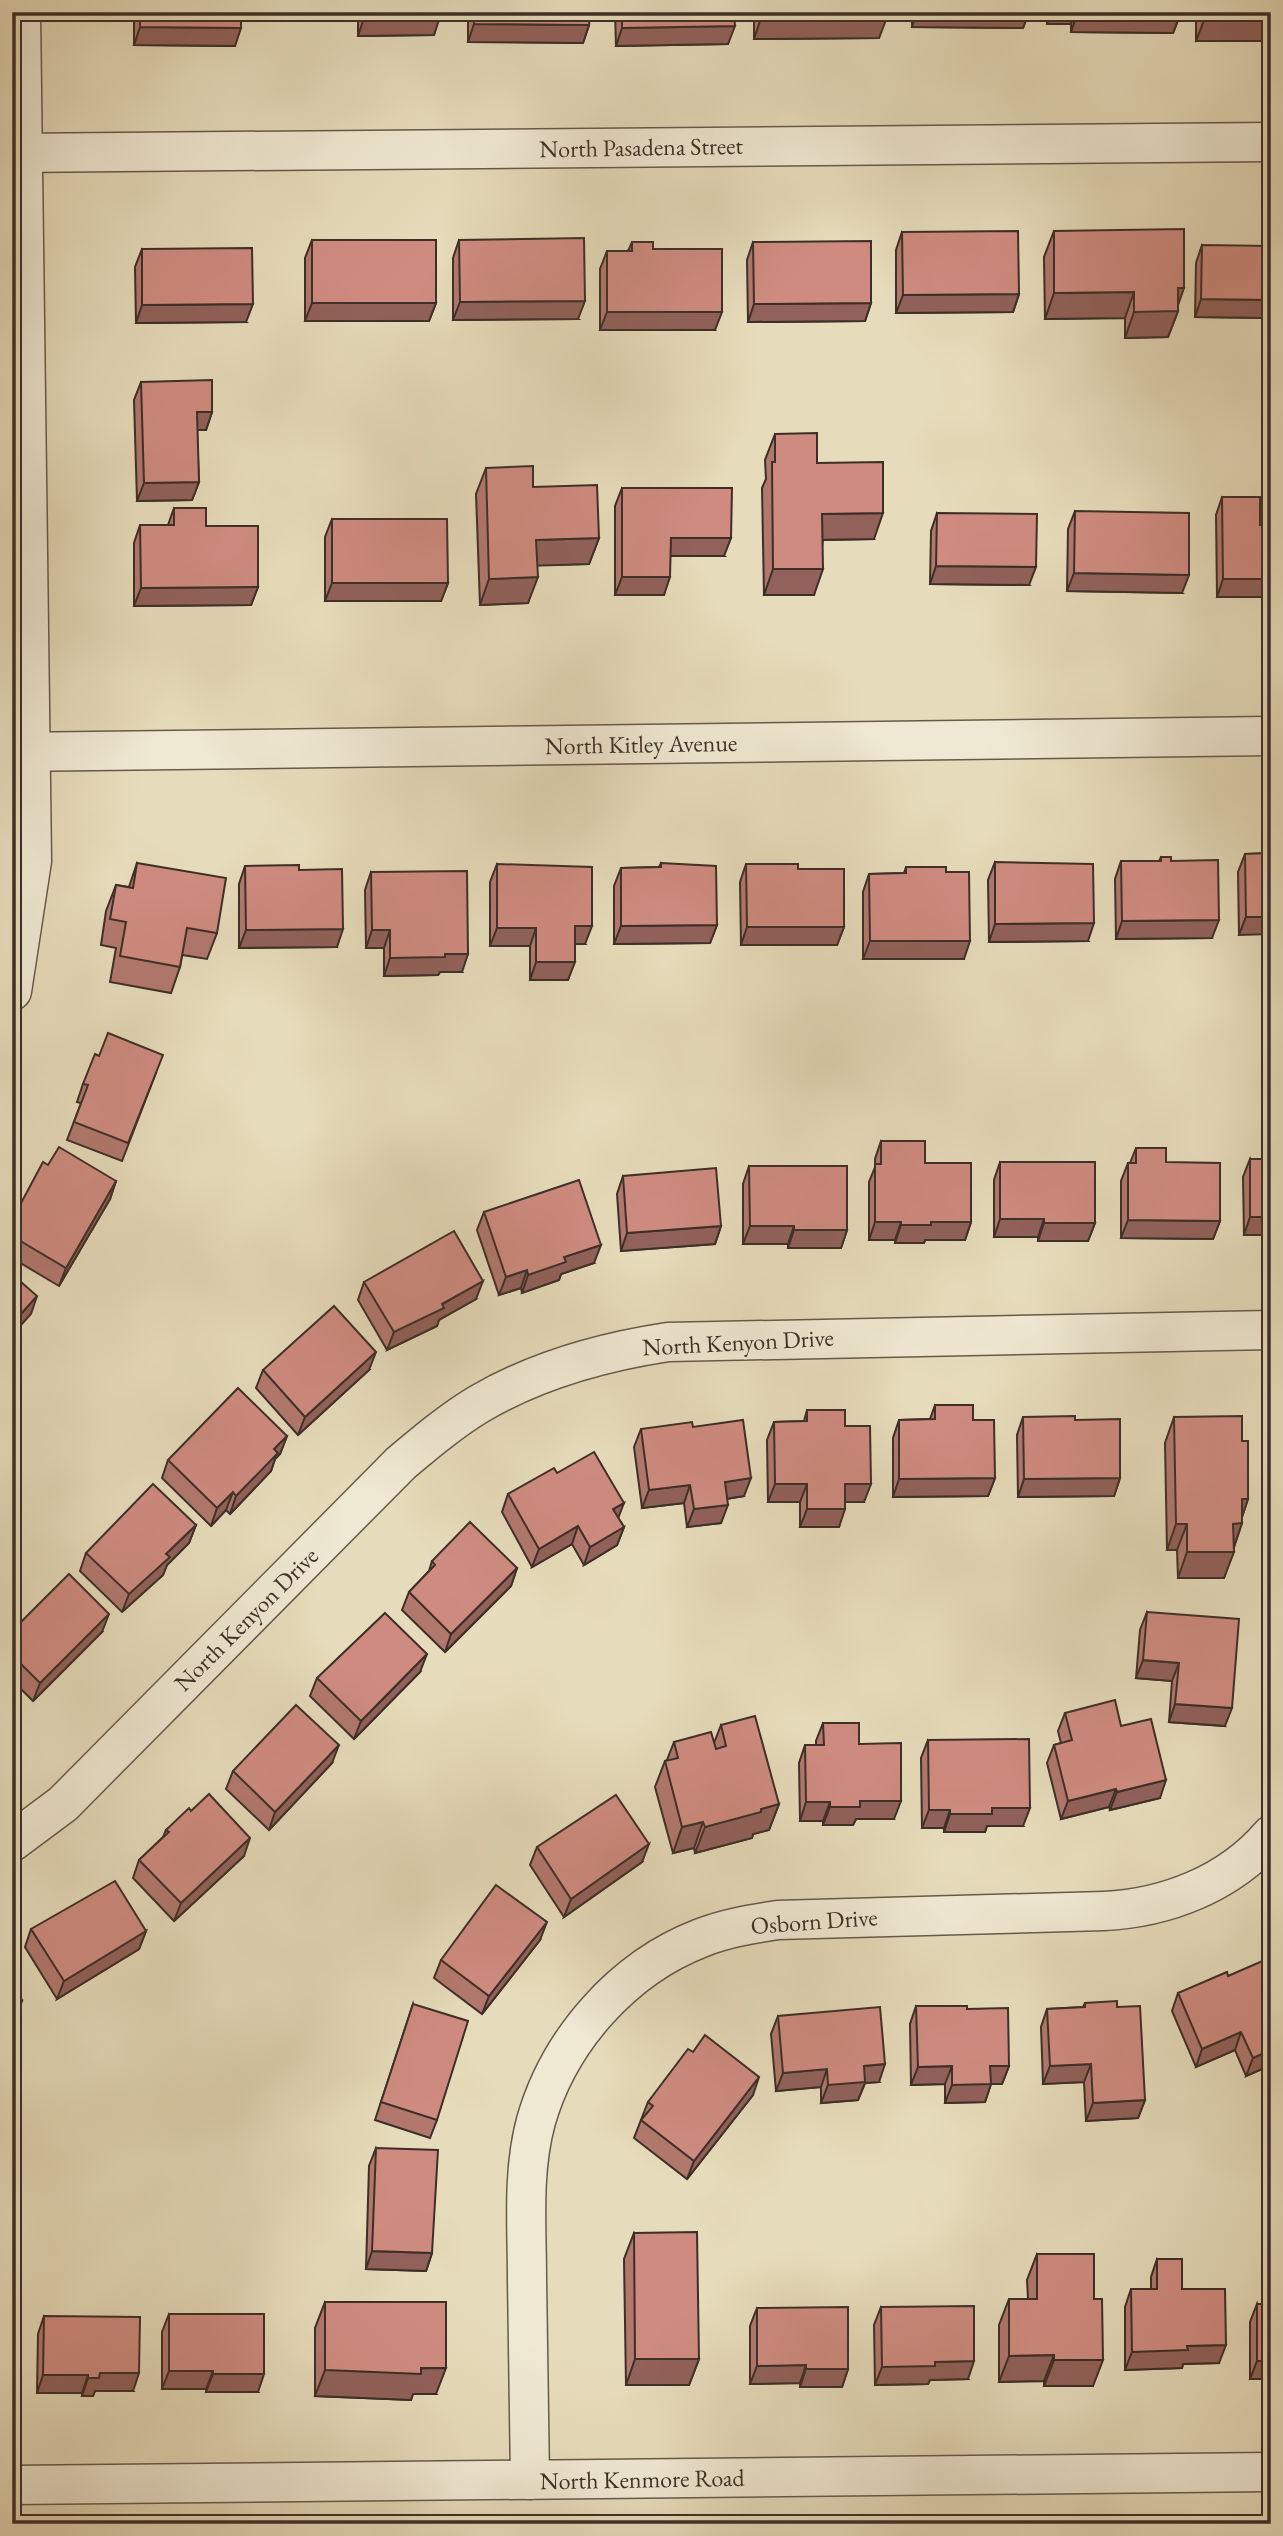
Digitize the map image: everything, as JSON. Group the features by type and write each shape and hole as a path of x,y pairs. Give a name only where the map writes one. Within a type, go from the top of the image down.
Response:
{"street":[{"path":"12,991 32,861 21,752 18,153 21,12"},
{"name":"North Pasadena Street","path":"18,153 1271,142"},
{"name":"North Kitley Avenue","path":"21,752 1271,736"},
{"name":"North Kenyon Drive","path":"12,1842 63,1804 401,1463 481,1403 541,1374 591,1357 668,1342 1271,1330"},
{"name":"Osborn Drive","path":"530,2480 526,2180 536,2122 549,2085 578,2034 604,2003 633,1977 683,1946 702,1938 741,1926 778,1920 1104,1911 1145,1907 1202,1888 1233,1868 1271,1835"},
{"name":"North Kenmore Road","path":"12,2485 1271,2472"}],"building":[{"path":"140,12 241,12 241,28 140,27"},
{"path":"364,12 440,12 440,17 364,18"},
{"path":"475,12 590,12 589,25 474,24"},
{"path":"622,12 734,12 735,26 622,28"},
{"path":"760,12 886,12 886,20 760,21"},
{"path":"1180,12 1180,15 1077,14"},
{"path":"1206,12 1271,12 1271,15 1206,15"},
{"path":"1184,229 1184,288 1178,288 1178,311 1134,312 1134,292 1054,293 1054,231"},
{"path":"1018,231 1019,294 903,295 902,232"},
{"path":"584,238 585,301 460,302 459,240"},
{"path":"312,240 436,240 436,303 312,303"},
{"path":"871,241 871,303 754,304 753,242"},
{"path":"632,242 653,242 653,249 722,249 722,312 607,312 607,251 632,251"},
{"path":"1202,245 1271,246 1271,300 1201,299"},
{"path":"252,248 253,304 142,305 142,249"},
{"path":"212,380 212,412 197,412 199,482 144,483 141,382"},
{"path":"817,433 817,463 883,462 883,513 822,514 823,569 773,569 772,462 775,462 775,434"},
{"path":"533,466 533,487 597,485 599,538 536,540 538,577 489,579 486,468"},
{"path":"622,488 732,488 731,538 671,538 670,577 622,577"},
{"path":"1222,497 1260,497 1260,525 1271,525 1271,579 1223,579"},
{"path":"174,508 206,508 206,526 258,526 258,587 141,588 140,525 174,525"},
{"path":"1075,511 1189,513 1189,575 1074,573"},
{"path":"937,513 1037,514 1036,567 936,566"},
{"path":"332,519 447,519 448,583 332,583"},
{"path":"1271,853 1271,917 1246,917 1245,854"},
{"path":"1161,857 1171,857 1171,861 1218,860 1219,920 1122,921 1121,861 1161,861"},
{"path":"995,862 1093,864 1094,923 995,924"},
{"path":"137,863 226,878 217,933 187,928 180,967 120,956 126,922 110,919 116,885 133,888"},
{"path":"661,863 716,866 717,925 621,926 621,868 661,867"},
{"path":"497,864 592,867 592,926 575,926 575,962 536,962 536,928 497,928"},
{"path":"746,864 798,864 798,869 844,869 844,927 747,927"},
{"path":"299,865 299,870 342,869 343,929 246,930 245,866"},
{"path":"906,867 946,867 946,872 969,872 970,941 870,941 869,874 906,873"},
{"path":"467,871 468,954 390,958 390,930 372,930 371,872"},
{"path":"108,1033 163,1055 128,1143 74,1122 88,1085 83,1084 95,1054 99,1056"},
{"path":"881,1141 925,1141 925,1163 971,1163 971,1222 901,1225 901,1222 875,1222 875,1164 881,1164"},
{"path":"59,1147 116,1181 66,1268 12,1236 12,1220 43,1162 48,1165"},
{"path":"1136,1148 1166,1148 1166,1162 1220,1163 1220,1221 1128,1220 1128,1163 1136,1163"},
{"path":"1250,1159 1271,1159 1271,1217 1250,1217"},
{"path":"1000,1162 1095,1162 1095,1223 1044,1223 1044,1219 1000,1219"},
{"path":"749,1166 847,1166 847,1230 794,1230 794,1226 750,1226"},
{"path":"716,1168 721,1226 627,1233 623,1176"},
{"path":"579,1180 601,1245 564,1257 566,1262 528,1275 527,1270 506,1277 484,1212"},
{"path":"454,1231 483,1281 442,1304 444,1308 394,1332 364,1282"},
{"path":"12,1274 37,1296 12,1324"},
{"path":"334,1306 376,1352 305,1417 263,1370"},
{"path":"238,1388 287,1436 274,1449 278,1453 236,1496 233,1492 217,1508 168,1460"},
{"path":"935,1405 973,1405 973,1420 994,1420 995,1478 899,1479 899,1420 935,1419"},
{"path":"807,1410 845,1410 845,1426 870,1426 871,1484 845,1484 845,1509 807,1509 807,1484 775,1484 774,1422 807,1421"},
{"path":"1075,1416 1075,1420 1120,1419 1120,1478 1024,1479 1023,1417"},
{"path":"1242,1416 1242,1441 1248,1441 1248,1499 1242,1499 1242,1523 1233,1524 1234,1552 1187,1552 1187,1524 1176,1524 1174,1417"},
{"path":"743,1420 751,1478 725,1482 728,1505 694,1509 690,1485 649,1490 641,1429 692,1422 693,1427"},
{"path":"594,1452 624,1503 613,1509 624,1527 590,1547 578,1526 539,1549 508,1494 554,1468 557,1473"},
{"path":"153,1484 196,1525 166,1554 170,1557 129,1594 86,1553"},
{"path":"470,1522 517,1568 451,1634 409,1592 435,1565 432,1561"},
{"path":"69,1574 109,1614 40,1683 12,1655 12,1631"},
{"path":"1147,1612 1239,1619 1232,1708 1175,1704 1179,1663 1143,1660"},
{"path":"385,1613 427,1654 361,1721 317,1678"},
{"path":"1115,1700 1121,1726 1151,1719 1166,1780 1068,1801 1054,1745 1072,1740 1065,1713"},
{"path":"296,1705 339,1745 275,1812 233,1771"},
{"path":"755,1716 779,1804 761,1809 761,1812 705,1827 703,1822 682,1827 665,1761 678,1758 674,1742 711,1732 716,1749 726,1746 721,1725"},
{"path":"823,1723 859,1723 859,1744 901,1743 901,1801 860,1801 860,1807 830,1807 830,1802 806,1802 805,1745 824,1745"},
{"path":"1029,1739 1030,1808 992,1808 992,1814 950,1814 950,1810 929,1810 928,1740"},
{"path":"209,1794 250,1838 181,1903 139,1860 169,1832 166,1830 189,1808 191,1811"},
{"path":"616,1795 649,1844 571,1899 537,1847"},
{"path":"115,1881 146,1931 64,1981 31,1929"},
{"path":"496,1885 547,1922 489,1996 441,1960"},
{"path":"1267,1959 1271,1967 1271,2050 1253,2058 1241,2032 1202,2049 1178,1993 1227,1972 1228,1976"},
{"path":"12,1971 22,2001 12,2005"},
{"path":"1117,2001 1117,2007 1140,2006 1145,2100 1093,2103 1091,2064 1050,2066 1047,2009 1085,2007 1085,2003"},
{"path":"413,2004 468,2021 437,2120 381,2102"},
{"path":"916,2006 1008,2008 1009,2066 990,2066 991,2084 952,2085 952,2066 918,2067"},
{"path":"880,2007 885,2064 864,2066 865,2082 828,2085 827,2069 783,2073 778,2016"},
{"path":"705,2035 759,2077 694,2161 641,2120 653,2106 648,2102 688,2049 693,2052"},
{"path":"376,2148 438,2150 432,2253 372,2251"},
{"path":"697,2232 699,2359 635,2359 634,2233"},
{"path":"1037,2254 1094,2254 1094,2299 1102,2299 1103,2360 1054,2360 1054,2355 1009,2356 1009,2299 1037,2299"},
{"path":"1157,2259 1182,2259 1182,2289 1225,2289 1226,2345 1187,2346 1188,2350 1132,2352 1131,2289 1157,2289"},
{"path":"325,2302 446,2302 446,2368 421,2368 421,2374 325,2370"},
{"path":"1257,2304 1271,2304 1271,2361 1257,2361"},
{"path":"974,2306 974,2361 935,2362 935,2366 882,2367 881,2307"},
{"path":"848,2307 848,2369 806,2369 806,2365 757,2366 757,2308"},
{"path":"169,2314 264,2314 264,2374 169,2371"},
{"path":"44,2316 140,2317 139,2373 100,2373 99,2378 88,2378 88,2375 43,2375"},
{"path":"12,2323 15,2323 15,2379 12,2379"}]}
